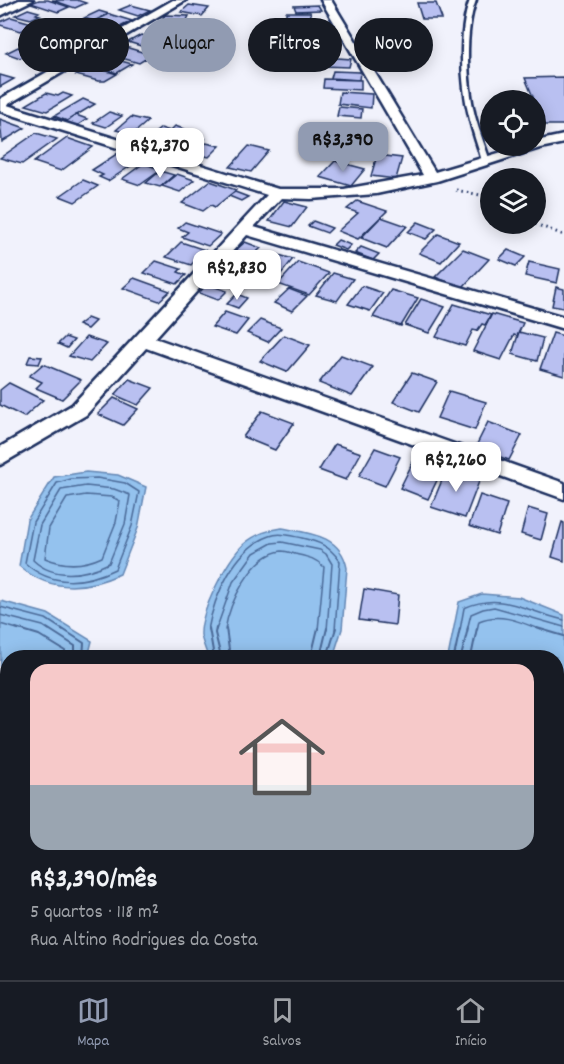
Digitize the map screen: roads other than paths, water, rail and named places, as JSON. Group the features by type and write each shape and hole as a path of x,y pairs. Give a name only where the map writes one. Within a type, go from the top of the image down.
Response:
{"street":[{"path":"0,13 28,0"},
{"path":"0,106 181,0"},
{"path":"326,0 432,178"},
{"path":"0,106 277,193 310,196 358,194 432,178 501,156"},
{"path":"546,143 564,139"},
{"path":"0,457 23,442 53,428 79,410 277,193"},
{"path":"244,229 564,323"},
{"path":"143,340 564,491"}],"lane":[{"path":"473,0 467,16 466,64 470,107 486,161"}],"water":[{"path":"86,472 118,475 146,487 138,528 120,574 81,585 68,586 43,580 19,566 27,520 54,477"},
{"path":"282,528 313,534 331,542 344,557 347,568 342,629 335,650 206,650 201,635 202,625 210,600 223,573 244,544 272,530"},
{"path":"482,594 519,597 564,615 564,650 449,650 459,602"},
{"path":"1,601 48,614 92,641 90,650 1,650"}]}
